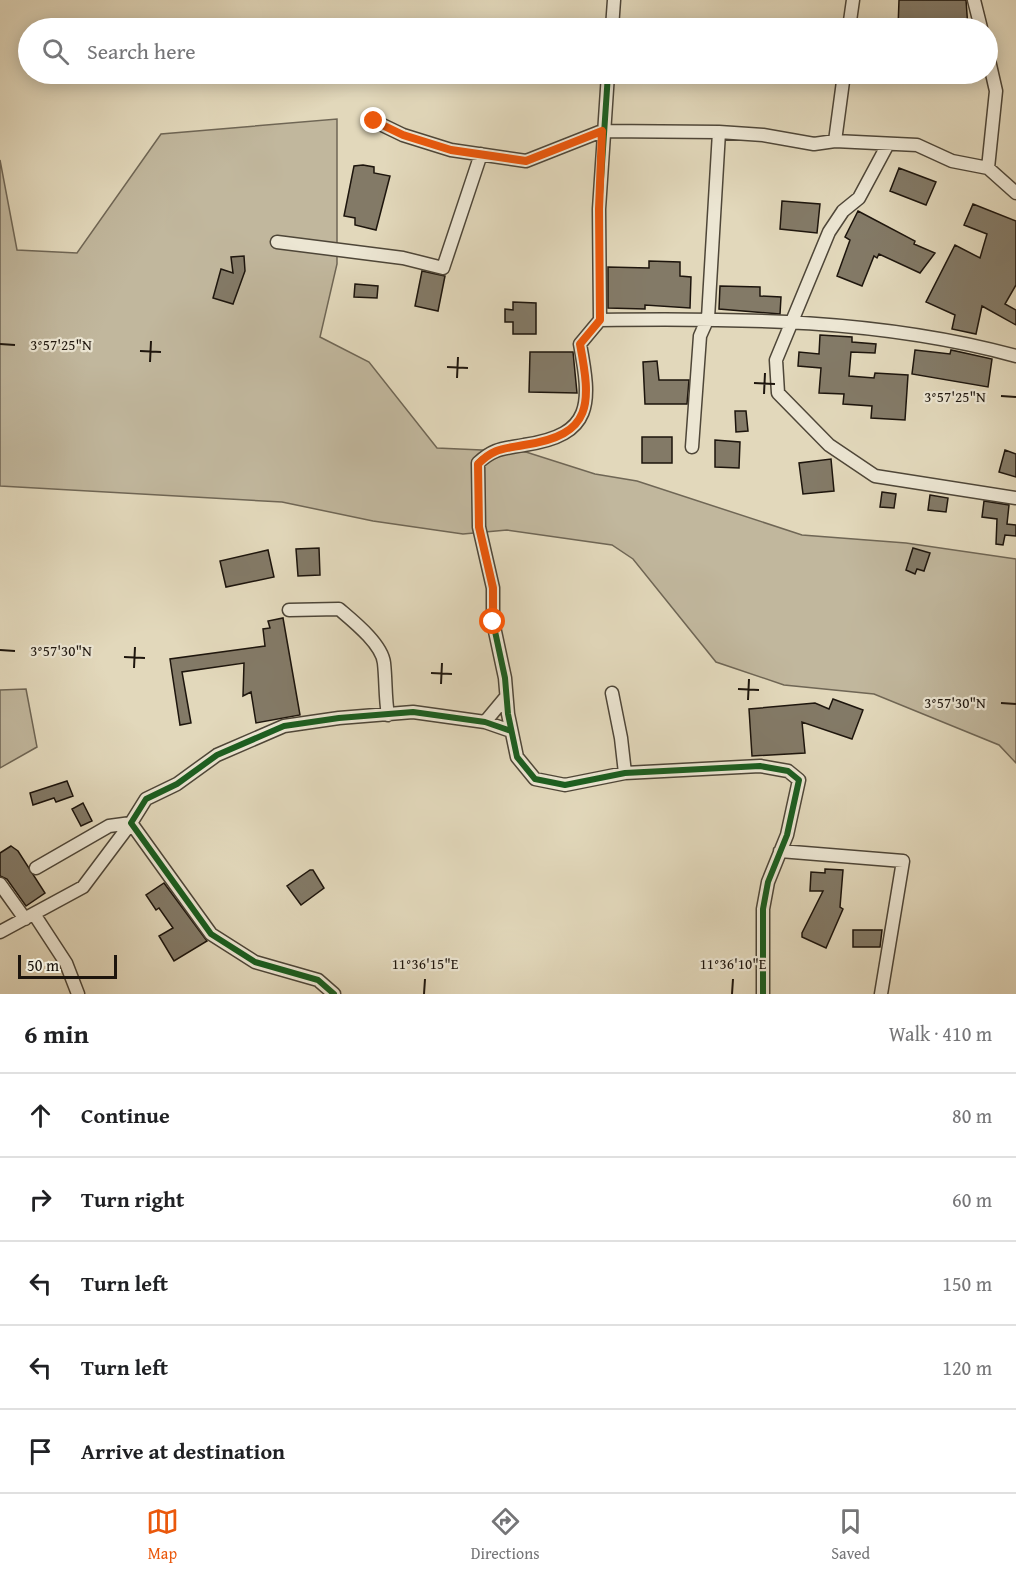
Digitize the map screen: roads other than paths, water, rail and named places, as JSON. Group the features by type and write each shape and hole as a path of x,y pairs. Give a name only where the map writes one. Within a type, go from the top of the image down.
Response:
{"street":[{"path":"613,18 614,0"},
{"path":"850,18 853,0"},
{"path":"974,0 978,18"},
{"path":"607,84 602,131 599,209 600,320 580,344 588,388 581,419 568,433 531,444 491,451 478,464 479,527 493,588 493,622 505,678 505,698 517,757 535,779 566,784 625,774 760,766 788,771 799,780 787,834 768,882 763,909 763,994"},
{"path":"835,141 842,84"},
{"path":"988,168 996,91 994,84"},
{"path":"374,121 403,135 451,150 526,161 602,131 719,132 763,135 814,144 835,141 917,145 952,161 988,168 1016,194"},
{"path":"692,447 700,336 708,318 719,132"},
{"path":"888,144 859,198 843,211 829,232 776,360 778,393 829,445 875,476 1016,498"},
{"path":"277,242 403,258 442,268 482,154"},
{"path":"600,320 708,318 790,322 930,336 1016,356"},
{"path":"289,610 339,609 367,634 384,660 384,695 388,716"},
{"path":"612,693 625,774"},
{"path":"485,722 505,698"},
{"path":"0,932 83,887 146,799 177,784 217,754 243,741 284,726 339,718 388,716 413,712 485,722 511,731"},
{"path":"36,868 109,826 131,823"},
{"path":"131,823 211,934 255,962 318,980 334,994"},
{"path":"780,850 903,861 881,994"},
{"path":"0,884 30,916 66,963 78,994"}]}
